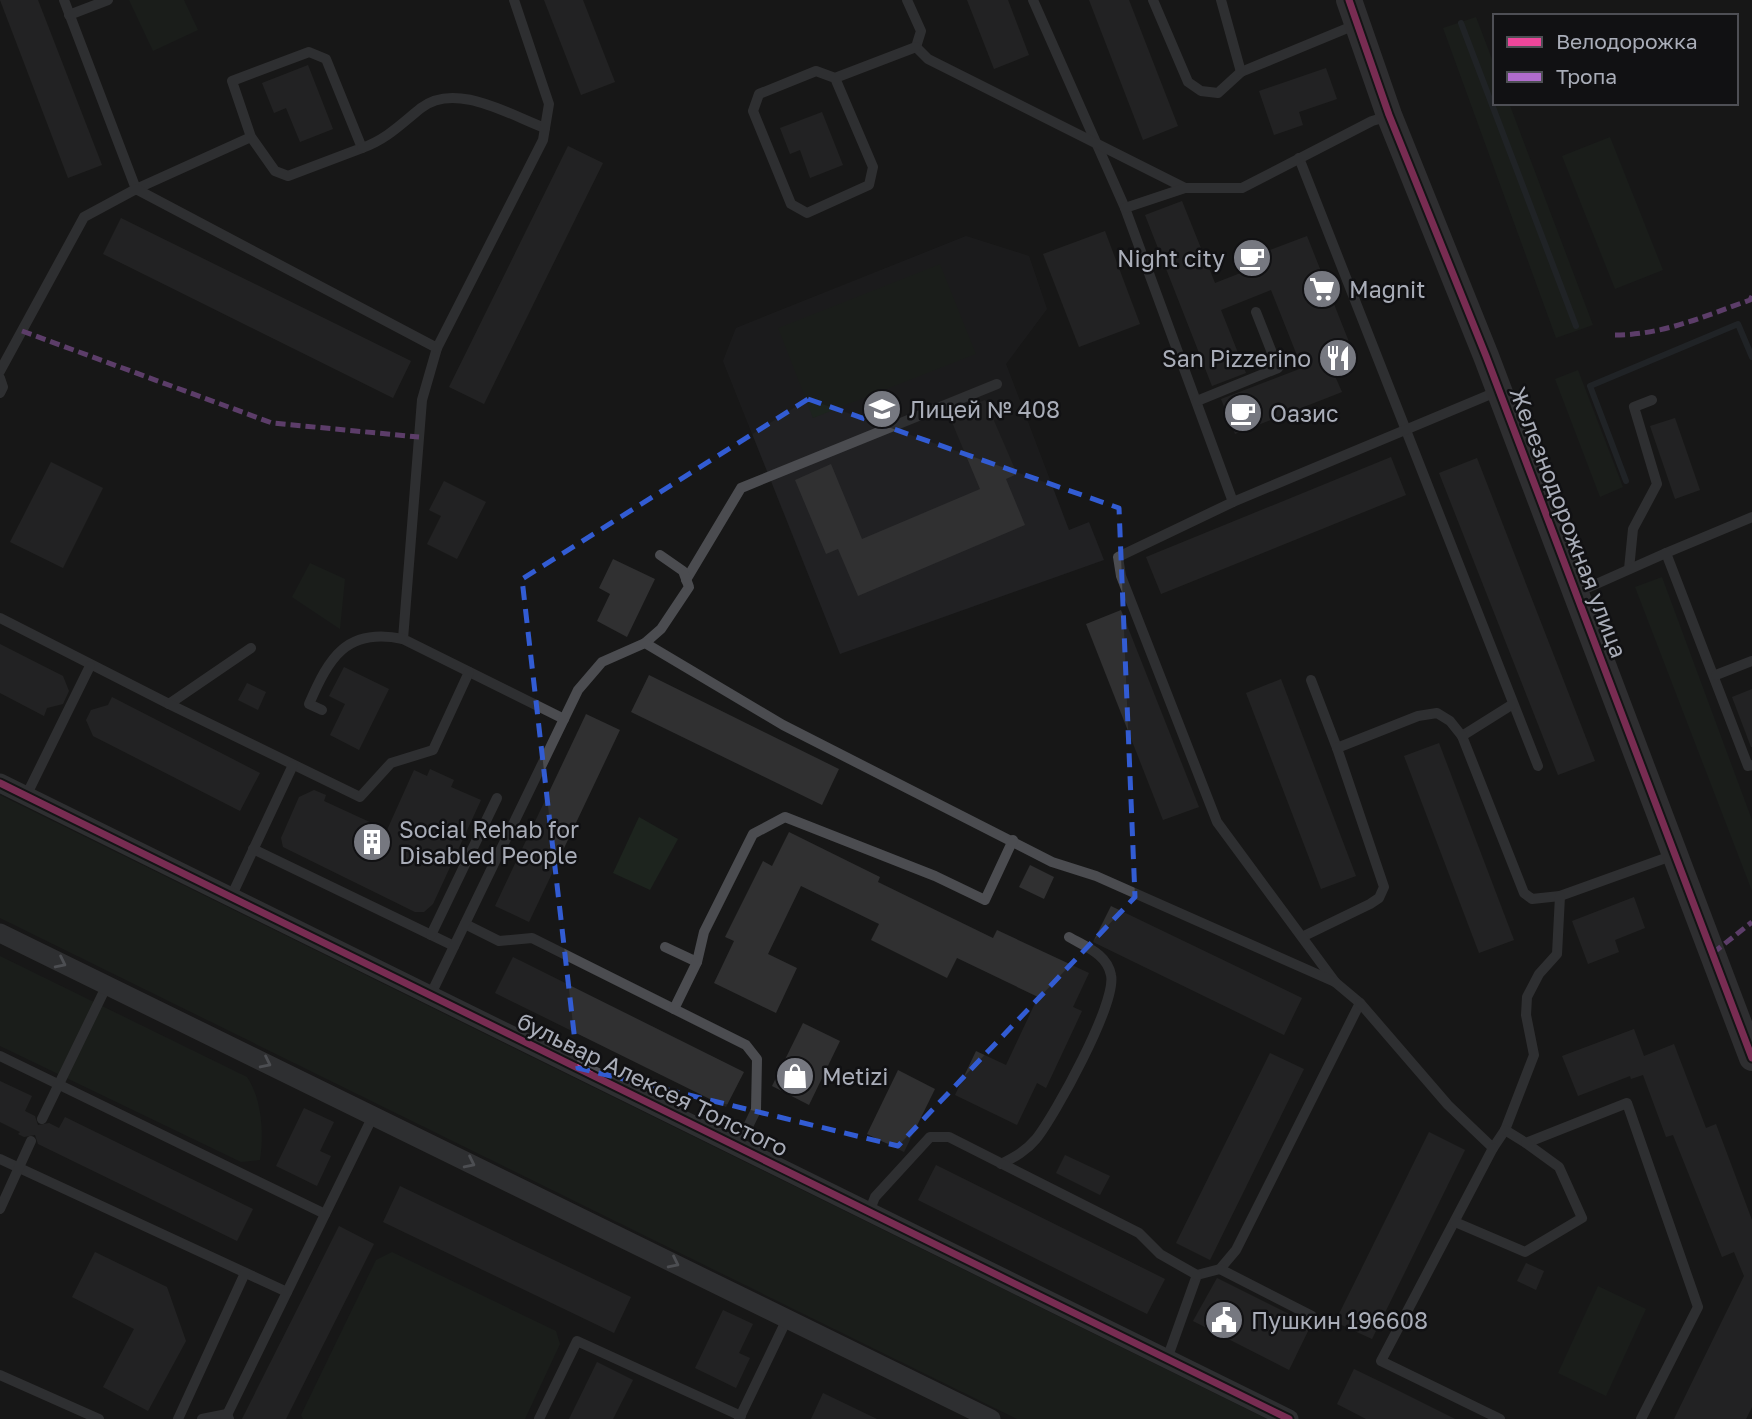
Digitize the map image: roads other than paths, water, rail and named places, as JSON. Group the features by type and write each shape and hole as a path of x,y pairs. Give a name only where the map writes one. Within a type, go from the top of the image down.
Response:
{"street":[{"name":"Железнодорожная улица","path":"1353,12 1389,115 1499,390 1752,1058"},
{"name":"бульвар Алексея Толстого","path":"0,783 1289,1419"},
{"path":"0,933 991,1419"}],"lane":[{"path":"64,0 136,189 437,348"},
{"path":"69,15 108,0"},
{"path":"403,639 422,400 437,348 543,140 549,104 514,0"},
{"path":"907,0 921,31 916,47"},
{"path":"1033,0 1125,208 1234,502"},
{"path":"1153,0 1188,82 1201,91 1218,93 1241,72 1353,12"},
{"path":"1221,0 1241,72"},
{"path":"835,78 873,167 869,185 807,213 792,204 753,111 759,94 816,71 835,78 916,47"},
{"path":"916,47 928,60 1185,188"},
{"path":"362,148 326,59 309,52 232,81 251,137 275,171 288,176 379,142 423,106 441,99 463,97 545,128"},
{"path":"1125,208 1185,188 1242,188 1372,121 1389,115"},
{"path":"0,372 84,217 136,189 251,137"},
{"path":"1299,158 1538,766"},
{"path":"1197,401 1278,368 1256,312"},
{"path":"0,378 3,387 0,393"},
{"path":"687,580 741,488 997,384"},
{"path":"1493,1148 1448,1105 1360,1003 1335,982 1304,936 1217,822 1121,576 1118,557 1234,502 1499,390"},
{"path":"1629,569 1633,529 1657,484 1634,407 1652,400"},
{"path":"1575,593 1752,517"},
{"path":"1666,553 1751,768"},
{"path":"430,996 578,690 602,662 645,643 661,629 690,587 683,571 660,555"},
{"path":"0,618 90,666 360,797 391,763 433,750 469,672"},
{"path":"322,710 309,704 326,665 348,643 380,634 403,639 564,719"},
{"path":"645,643 783,725 1052,862 1096,876 1335,982"},
{"path":"169,704 251,648"},
{"path":"1716,676 1752,661"},
{"path":"26,796 90,666"},
{"path":"1304,936 1370,904 1379,898 1384,887 1311,680"},
{"path":"1462,736 1513,705"},
{"path":"1337,748 1418,716 1437,713 1450,721 1462,736 1524,893 1532,899 1560,896 1676,854"},
{"path":"231,897 293,765"},
{"path":"431,935 497,798"},
{"path":"674,1009 696,962 704,932 753,834 785,817 935,876 985,900 1013,840"},
{"path":"253,849 454,947"},
{"path":"1500,1419 1381,1362 1505,1130 1534,1055 1526,1015 1527,997 1539,974 1557,954 1560,896"},
{"path":"465,923 499,941 532,937 746,1045 757,1059 756,1110 738,1147"},
{"path":"1001,1164 1024,1152 1037,1137 1079,1066 1110,993 1112,976 1105,958 1069,937"},
{"path":"665,947 696,962"},
{"path":"42,1119 107,985"},
{"path":"869,1212 875,1197 930,1137 950,1137 1139,1233 1160,1254 1197,1275 1220,1269 1236,1250 1360,1003"},
{"path":"0,1056 325,1214"},
{"path":"1526,1143 1627,1102 1698,1307 1641,1419"},
{"path":"202,1419 227,1417 373,1116"},
{"path":"1455,1222 1525,1252 1582,1218 1559,1167 1505,1130"},
{"path":"0,1209 31,1141"},
{"path":"0,1159 287,1292"},
{"path":"1220,1269 1312,1316"},
{"path":"178,1419 245,1273"},
{"path":"1167,1359 1197,1275"},
{"path":"539,1419 577,1341 740,1418 787,1319"},
{"path":"0,1375 99,1419"}],"waterway":[{"path":"1461,23 1576,326"},
{"path":"1626,481 1590,386 1738,324 1752,357"}],"place":[{"name":"Night city","path":"1252,258"},
{"name":"Magnit","path":"1322,289"},
{"name":"San Pizzerino","path":"1338,358"},
{"name":"Лицей № 408","path":"882,409"},
{"name":"Оазис","path":"1243,413"},
{"name":"Social Rehab for Disabled People","path":"372,842"},
{"name":"Metizi","path":"795,1076"},
{"name":"Пушкин 196608","path":"1224,1320"}]}
